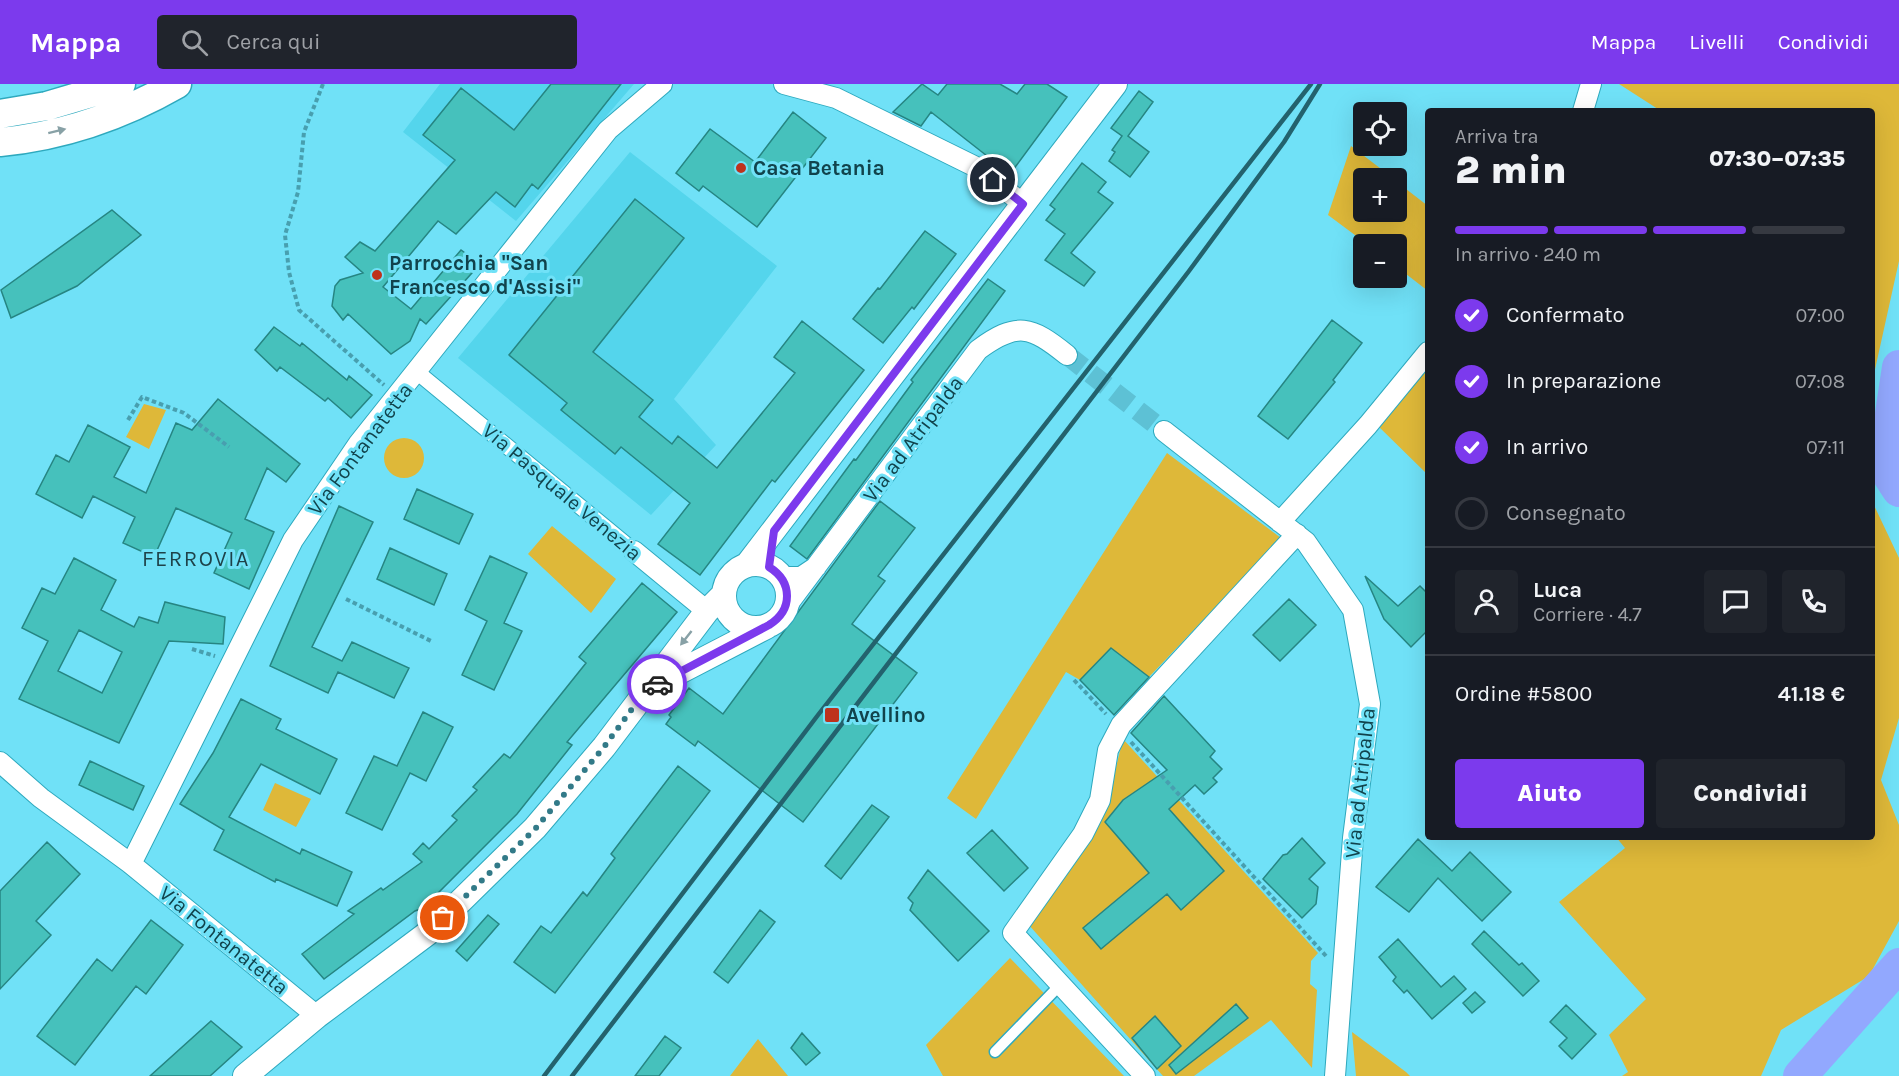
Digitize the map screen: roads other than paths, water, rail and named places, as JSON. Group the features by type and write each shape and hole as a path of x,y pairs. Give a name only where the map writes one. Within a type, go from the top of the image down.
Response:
{"main road":[{"path":"0,114 47,106 121,84"},
{"path":"0,142 78,126 123,113 177,84"}],"street":[{"name":"Via Fontanatetta","path":"131,864 293,540 359,443 608,130 662,84"},
{"path":"784,84 836,98 978,168 1023,204"},
{"path":"724,594 730,614 738,622 759,628 777,617 788,598 766,570 774,531 1115,84"},
{"path":"1584,108 1591,84"},
{"name":"Via ad Atripalda","path":"777,617 819,566 978,350 999,335 1016,331 1044,337 1067,355"},
{"path":"1281,522 1425,356"},
{"name":"Via Pasquale Venezia","path":"417,372 707,611"},
{"name":"Via ad Atripalda","path":"1164,431 1306,542 1353,610 1370,704 1353,838 1335,1076"},
{"path":"1145,1076 1013,933 1083,834 1101,800 1108,750 1119,729 1297,534"},
{"path":"245,1076 317,1016 428,933 536,828 604,747 707,611 724,594 731,576 766,570 801,577 819,566"},
{"path":"646,690 777,617"},
{"name":"Via Fontanatetta","path":"0,762 41,798 131,864 317,1016"}],"lane":[{"path":"995,1052 1060,985"}],"waterway":[{"path":"1899,367 1884,467 1899,490"},
{"path":"1800,1076 1899,965"}],"tunnel":[{"path":"1067,355 1164,431"}],"railway":[{"path":"544,1076 818,715 1311,84"},
{"path":"572,1076 1189,271 1284,142 1320,84"}],"place":[{"name":"Casa Betania","path":"741,168"},
{"name":"Parrocchia \"San Francesco d'Assisi\"","path":"377,275"},
{"name":"Avellino","path":"832,715"}],"district":[{"name":"FERROVIA","path":"196,558"}]}
